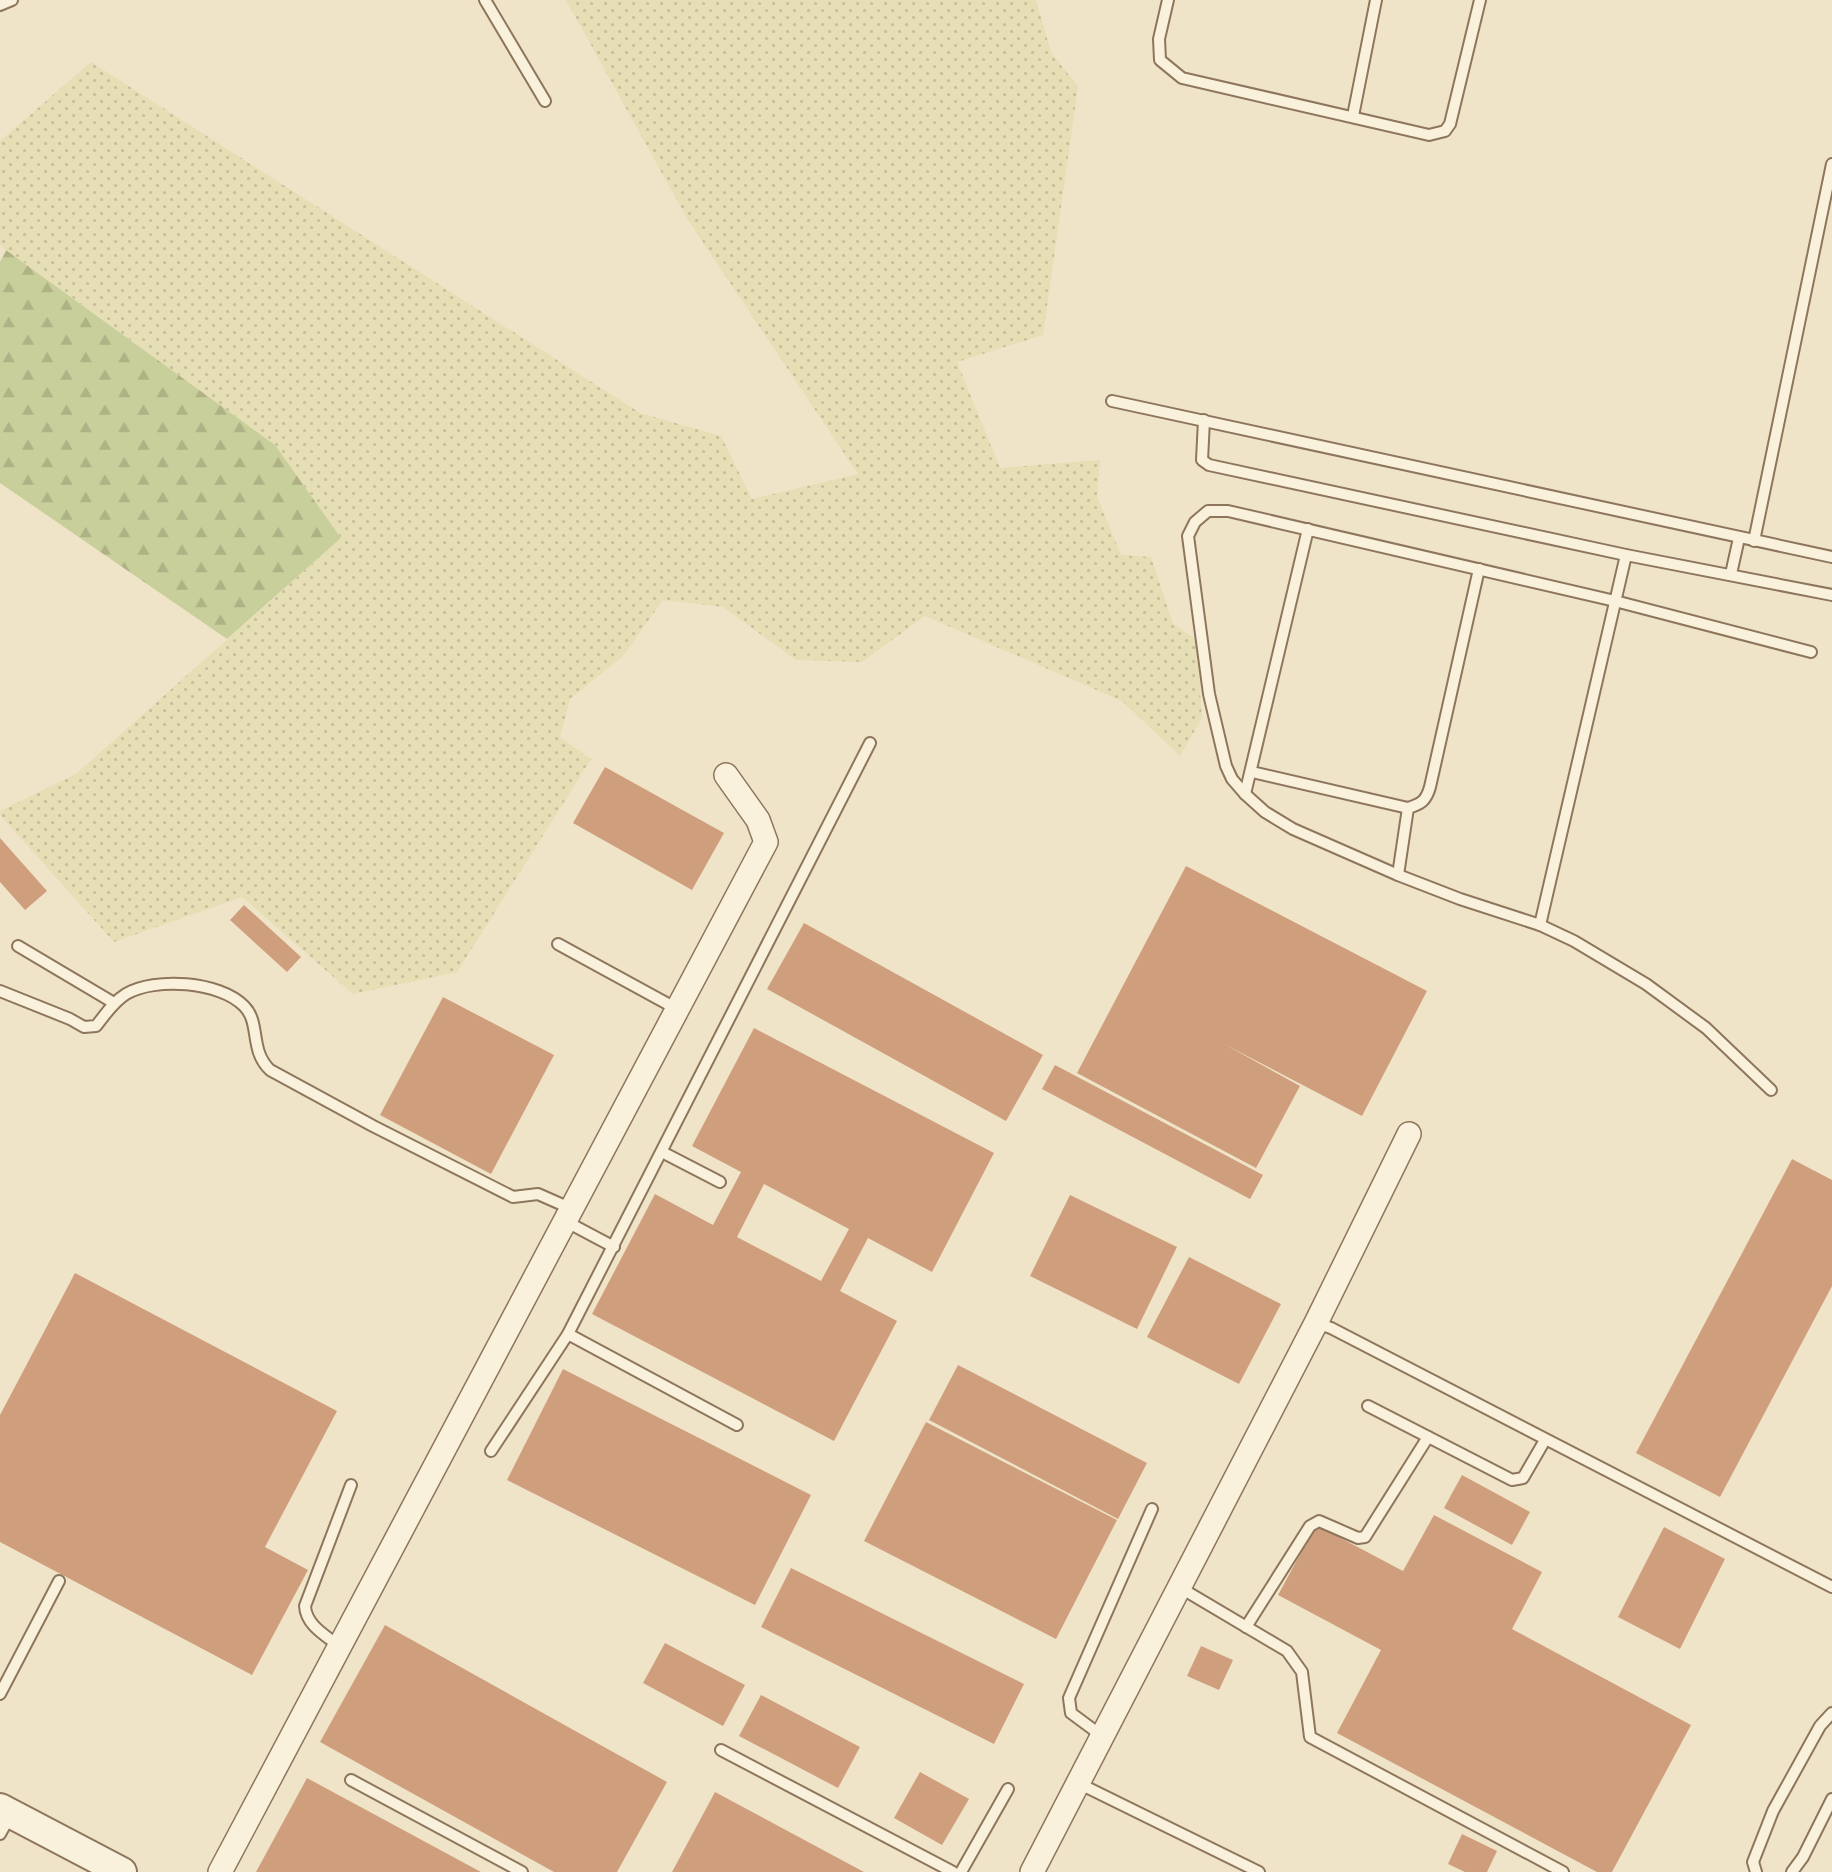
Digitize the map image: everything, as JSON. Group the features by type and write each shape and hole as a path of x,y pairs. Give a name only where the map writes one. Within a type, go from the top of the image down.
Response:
{"street":[{"path":"220,1872 766,842 758,821 726,775"},
{"path":"1032,1872 1317,1323 1409,1134"},
{"path":"4,1819 121,1872"}],"lane":[{"path":"0,5 12,0"},
{"path":"485,0 545,101"},
{"path":"1167,0 1159,39 1160,60 1182,78 1429,135 1445,131 1450,124 1480,0"},
{"path":"1353,116 1376,0"},
{"path":"1754,541 1832,164"},
{"path":"1112,401 1832,557"},
{"path":"1204,420 1202,460 1209,465 1626,555 1832,595"},
{"path":"1771,1090 1706,1028 1646,984 1574,941 1540,925 1398,875 1293,829 1265,812 1245,794 1226,766 1209,694 1188,536 1195,522 1208,511 1228,511 1615,601 1811,652"},
{"path":"1245,794 1308,529"},
{"path":"1731,574 1740,538"},
{"path":"1540,925 1626,555"},
{"path":"1252,772 1408,808 1422,803 1430,787 1479,569"},
{"path":"491,1451 568,1334 870,743"},
{"path":"1398,875 1408,808"},
{"path":"558,944 677,1009"},
{"path":"18,946 114,1003"},
{"path":"0,991 70,1019 83,1027 96,1026 114,1003 127,994 152,984 181,983 206,987 228,996 245,1007 252,1021 257,1052 270,1070 513,1197 538,1194 614,1247"},
{"path":"662,1152 720,1182"},
{"path":"1317,1323 1832,1587"},
{"path":"568,1334 737,1426"},
{"path":"1368,1406 1512,1480 1522,1478 1545,1440"},
{"path":"1246,1627 1314,1522 1319,1521 1358,1538 1365,1537 1428,1437"},
{"path":"339,1646 312,1624 306,1615 305,1606 351,1485"},
{"path":"1102,1736 1071,1713 1069,1698 1152,1509"},
{"path":"0,1693 59,1581"},
{"path":"1179,1587 1287,1651 1301,1672 1310,1737 1563,1872"},
{"path":"1756,1872 1753,1862 1773,1811 1820,1726 1832,1713"},
{"path":"721,1750 953,1872"},
{"path":"351,1780 522,1872"},
{"path":"1078,1783 1259,1872"},
{"path":"961,1872 1007,1789"},
{"path":"1792,1872 1803,1857 1832,1799"}],"shaded area":[{"path":"566,0 1036,0 1051,52 1078,87 1043,335 957,362 1000,468 1100,460 1097,496 1121,555 1151,557 1173,624 1196,639 1202,718 1180,756 1122,701 925,616 862,662 796,660 723,607 663,600 623,656 570,699 560,737 591,759 457,972 353,994 242,897 114,942 0,815 0,811 76,774 341,538 275,445 0,245 0,141 91,62 640,413 721,436 752,499 858,474 688,220"}],"green space":[{"path":"6,250 275,445 341,538 227,639 0,483 0,262"}],"building":[{"path":"605,767 724,833 692,890 573,823"},
{"path":"0,838 47,891 25,910 0,882"},
{"path":"1186,866 1427,991 1362,1116 1224,1044 1300,1086 1256,1168 1077,1073"},
{"path":"244,905 301,957 287,972 230,920"},
{"path":"804,923 1043,1055 1006,1121 767,989"},
{"path":"443,997 554,1055 491,1174 380,1115"},
{"path":"754,1028 994,1153 932,1272 868,1238 840,1291 897,1321 834,1441 592,1314 655,1194 713,1225 741,1172 692,1146","holes":["764,1184 849,1229 821,1281 737,1237"]},
{"path":"1055,1065 1263,1175 1250,1199 1042,1089"},
{"path":"1792,1159 1832,1180 1832,1286 1720,1497 1636,1453"},
{"path":"1070,1195 1177,1247 1137,1329 1030,1276"},
{"path":"1189,1257 1281,1304 1239,1384 1147,1337"},
{"path":"75,1273 337,1411 265,1547 308,1570 252,1675 0,1542 0,1415"},
{"path":"958,1365 1147,1463 1118,1519 929,1420"},
{"path":"563,1369 811,1495 755,1605 507,1480"},
{"path":"926,1422 1117,1520 1056,1639 864,1541"},
{"path":"1462,1475 1530,1512 1512,1545 1444,1508"},
{"path":"1434,1515 1542,1572 1512,1629 1691,1725 1612,1872 1597,1872 1337,1733 1381,1650 1278,1595 1316,1525 1403,1571"},
{"path":"1664,1527 1725,1559 1680,1649 1618,1617"},
{"path":"791,1568 1024,1684 994,1744 761,1627"},
{"path":"385,1625 667,1782 617,1872 554,1872 320,1742"},
{"path":"665,1643 745,1685 723,1726 643,1683"},
{"path":"1201,1646 1233,1660 1219,1690 1187,1676"},
{"path":"761,1695 860,1747 838,1788 739,1736"},
{"path":"920,1772 969,1799 942,1845 894,1818"},
{"path":"307,1778 481,1872 256,1872"},
{"path":"715,1792 864,1872 672,1872"},
{"path":"1462,1834 1497,1851 1487,1872 1465,1872 1448,1864"}]}
